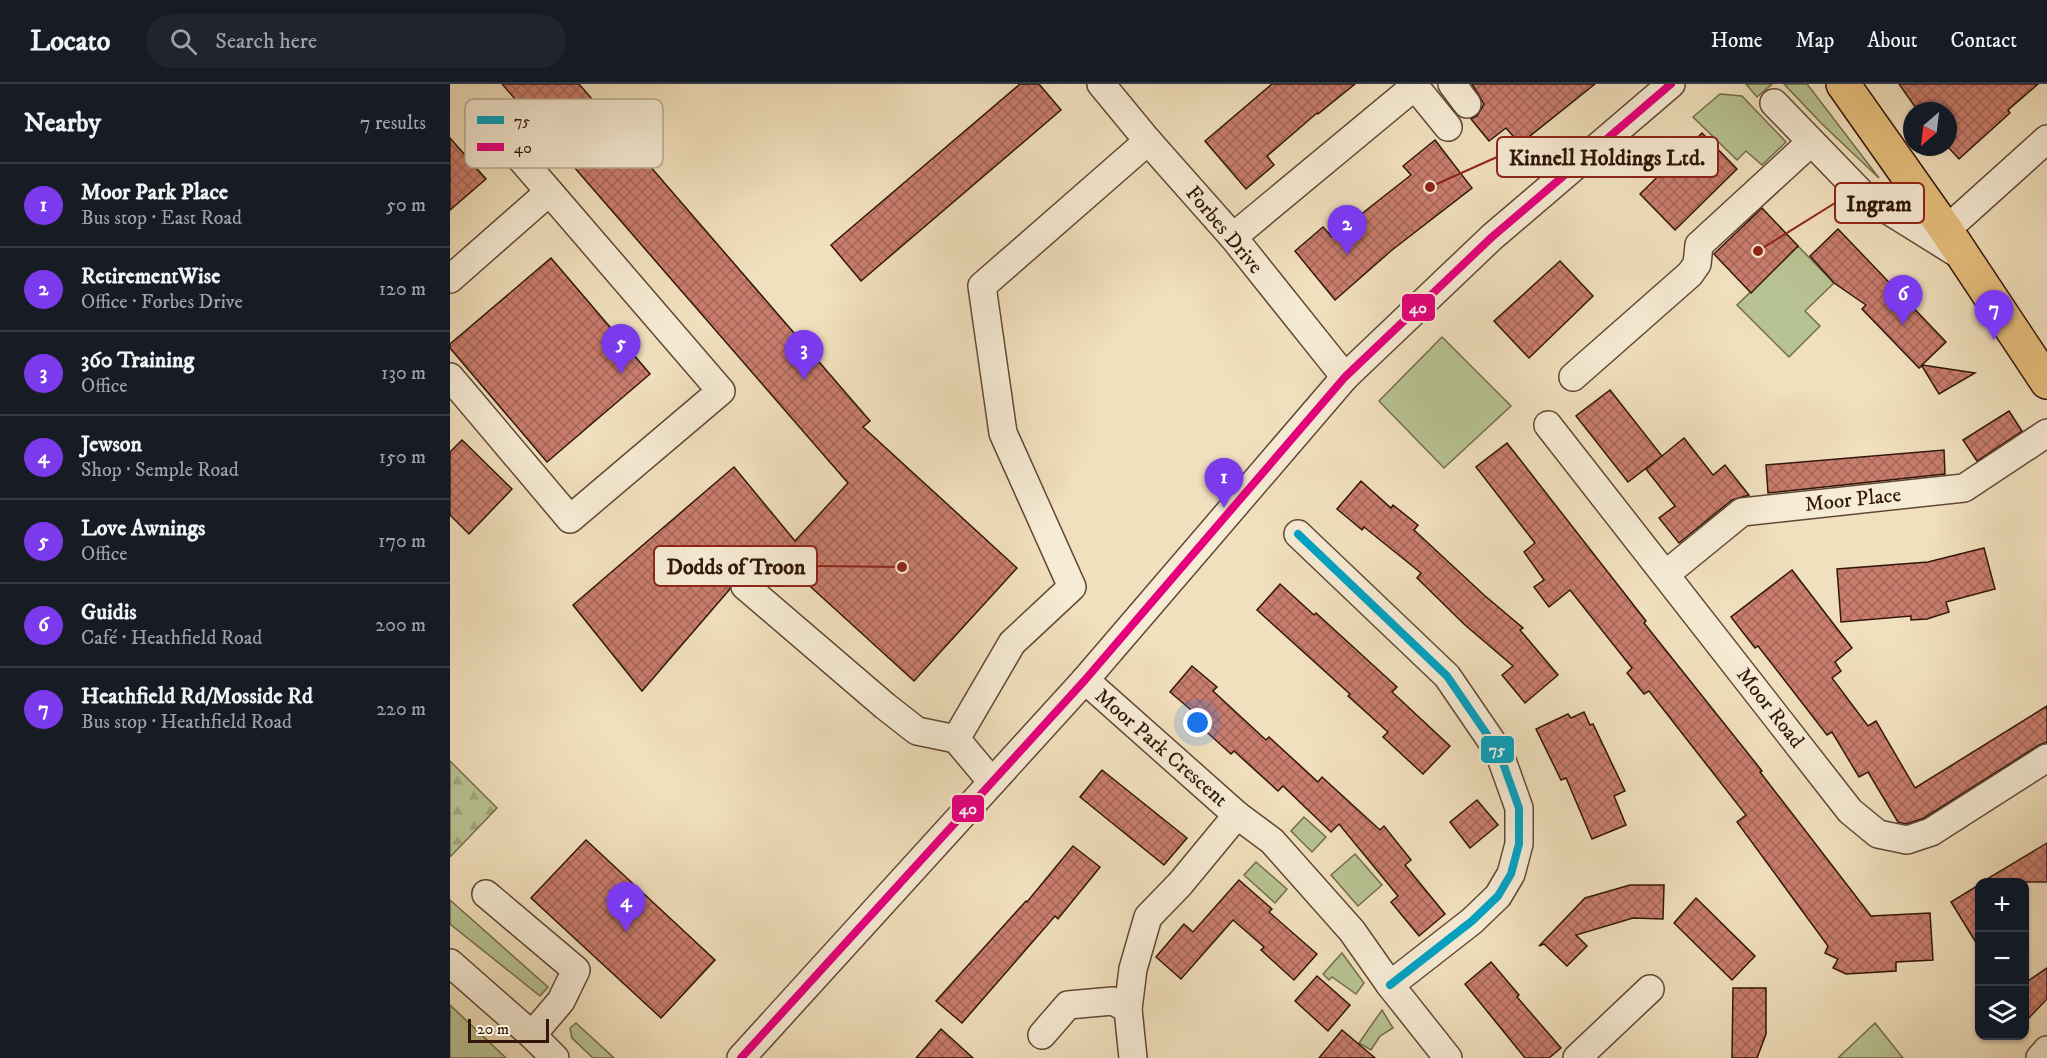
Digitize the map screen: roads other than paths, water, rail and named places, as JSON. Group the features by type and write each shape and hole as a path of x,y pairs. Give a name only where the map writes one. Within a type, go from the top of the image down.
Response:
{"main road":[{"path":"1843,84 1946,230 2047,382"}],"street":[{"name":"Forbes Drive","path":"1101,84 1233,237 1345,378"},
{"path":"741,1058 1085,680 1345,378 1492,237 1671,84"},
{"path":"1233,237 1414,85 1448,127"},
{"path":"1774,103 1863,194 1964,257"},
{"path":"1946,230 2047,139"},
{"path":"956,739 1012,643 1072,587 1003,433 982,286 1148,141"},
{"path":"1573,377 1690,274 1697,264 1699,245 1811,141"},
{"path":"456,396 570,519 721,391 528,168"},
{"path":"450,279 549,192"},
{"name":"Moor Road","path":"1548,425 1850,811 1878,834 1907,840 1931,832 2047,758"},
{"name":"Moor Place","path":"1666,574 1742,512 1964,488 2047,433"},
{"path":"1298,534 1447,676 1499,752 1519,808 1519,844 1511,874 1498,896 1472,921 1390,985"},
{"path":"746,586 917,731 956,739 992,782"},
{"name":"Moor Park Crescent","path":"1085,680 1237,815 1272,841 1352,931 1390,985 1448,1058"},
{"name":"Moor Park Crescent","path":"1133,1058 1128,1009 1133,969 1148,917 1180,884 1237,815"},
{"path":"486,894 576,970 561,1001 532,1035"},
{"path":"450,963 555,1058"},
{"path":"1577,1058 1650,989"},
{"path":"1042,1035 1068,1005 1113,1001 1128,1009"},
{"path":"2040,1058 2047,1050"}],"place":[{"name":"Kinnell Holdings Ltd.","path":"1430,187"},
{"name":"Ingram","path":"1758,251"},
{"name":"RetirementWise","path":"1347,255"},
{"name":"Guidis","path":"1903,325"},
{"name":"Heathfield Rd/Mosside Rd","path":"1994,340"},
{"name":"Love Awnings","path":"621,374"},
{"name":"360 Training","path":"804,380"},
{"name":"Moor Park Place","path":"1224,508"},
{"name":"Dodds of Troon","path":"902,567"},
{"name":"Jewson","path":"626,932"}]}
